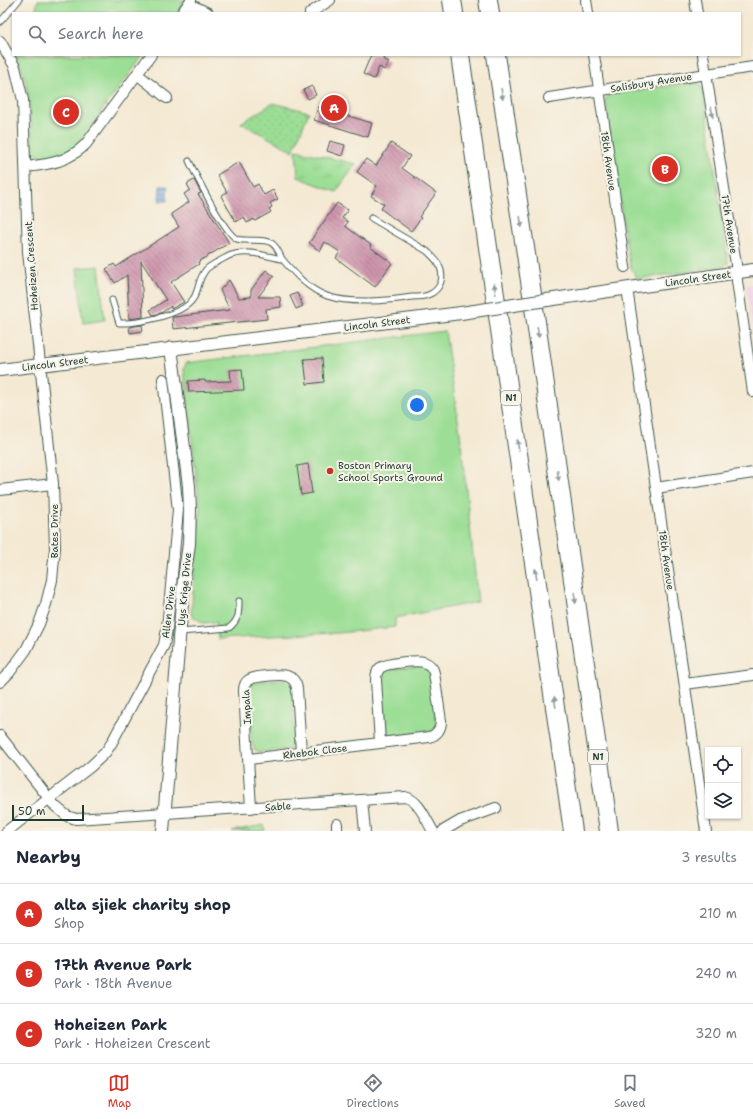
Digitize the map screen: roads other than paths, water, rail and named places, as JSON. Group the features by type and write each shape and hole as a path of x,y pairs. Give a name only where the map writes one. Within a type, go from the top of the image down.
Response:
{"highway":[{"path":"452,0 454,12"},
{"path":"488,0 490,12"},
{"name":"N1","path":"460,56 573,831"},
{"name":"N1","path":"496,56 533,300 609,831"},
{"path":"587,684 594,703 620,831"},
{"path":"560,741 557,787 561,831"}],"street":[{"path":"312,12 330,0"},
{"path":"586,0 588,12"},
{"path":"695,0 697,12"},
{"path":"183,12 190,2 206,12"},
{"name":"Hoheizen Crescent","path":"0,41 15,67 21,89 26,167 29,258 40,365"},
{"path":"26,167 59,162 67,159 80,150 86,144 150,56"},
{"name":"18th Avenue","path":"594,56 625,267"},
{"name":"17th Avenue","path":"703,56 737,272 737,282 753,392"},
{"name":"Salisbury Avenue","path":"549,98 753,68"},
{"path":"137,74 167,98"},
{"name":"Lincoln Street","path":"0,370 461,313 753,270"},
{"name":"18th Avenue","path":"627,288 706,831"},
{"name":"Uys Krige Drive","path":"163,831 190,510 189,486 172,348"},
{"name":"Bates Drive","path":"0,682 9,673 26,650 39,624 52,580 55,548 53,484 40,365"},
{"name":"Allen Drive","path":"7,831 90,767 108,749 161,652 166,637 178,510 163,379"},
{"path":"656,488 753,473"},
{"path":"0,490 53,484"},
{"name":"Rhebok Close","path":"249,759 432,736 440,729 441,721 434,673 426,662 419,661 385,665 378,672 376,680 380,742"},
{"path":"684,684 753,675"},
{"name":"Impala","path":"251,808 244,687 247,681 256,677 286,676 295,682 297,688 301,752"},
{"name":"Sable","path":"0,736 49,798 67,816 76,819 405,797 413,800 433,831"},
{"path":"362,800 364,831"},
{"path":"443,831 460,821 496,808"}],"lane":[{"path":"0,22 19,0"},
{"path":"189,161 228,232 238,240 266,241 273,243 278,248 282,259 297,276 311,288 326,296 371,301 393,300 428,295 436,290 442,282 442,272 439,264 434,258 427,251 371,218"},
{"path":"112,300 119,323 126,324 155,320 188,305 194,298 200,278 206,269 230,255 239,252 282,259"},
{"path":"180,632 229,628 236,621 239,611 239,601"}],"water":[{"path":"160,186 168,186 167,201 159,201"}],"place":[{"name":"alta sjiek charity shop","path":"334,108"},
{"name":"Hoheizen Park","path":"66,112"},
{"name":"17th Avenue Park","path":"665,169"},
{"name":"Boston Primary School Sports Ground","path":"330,471"}]}
